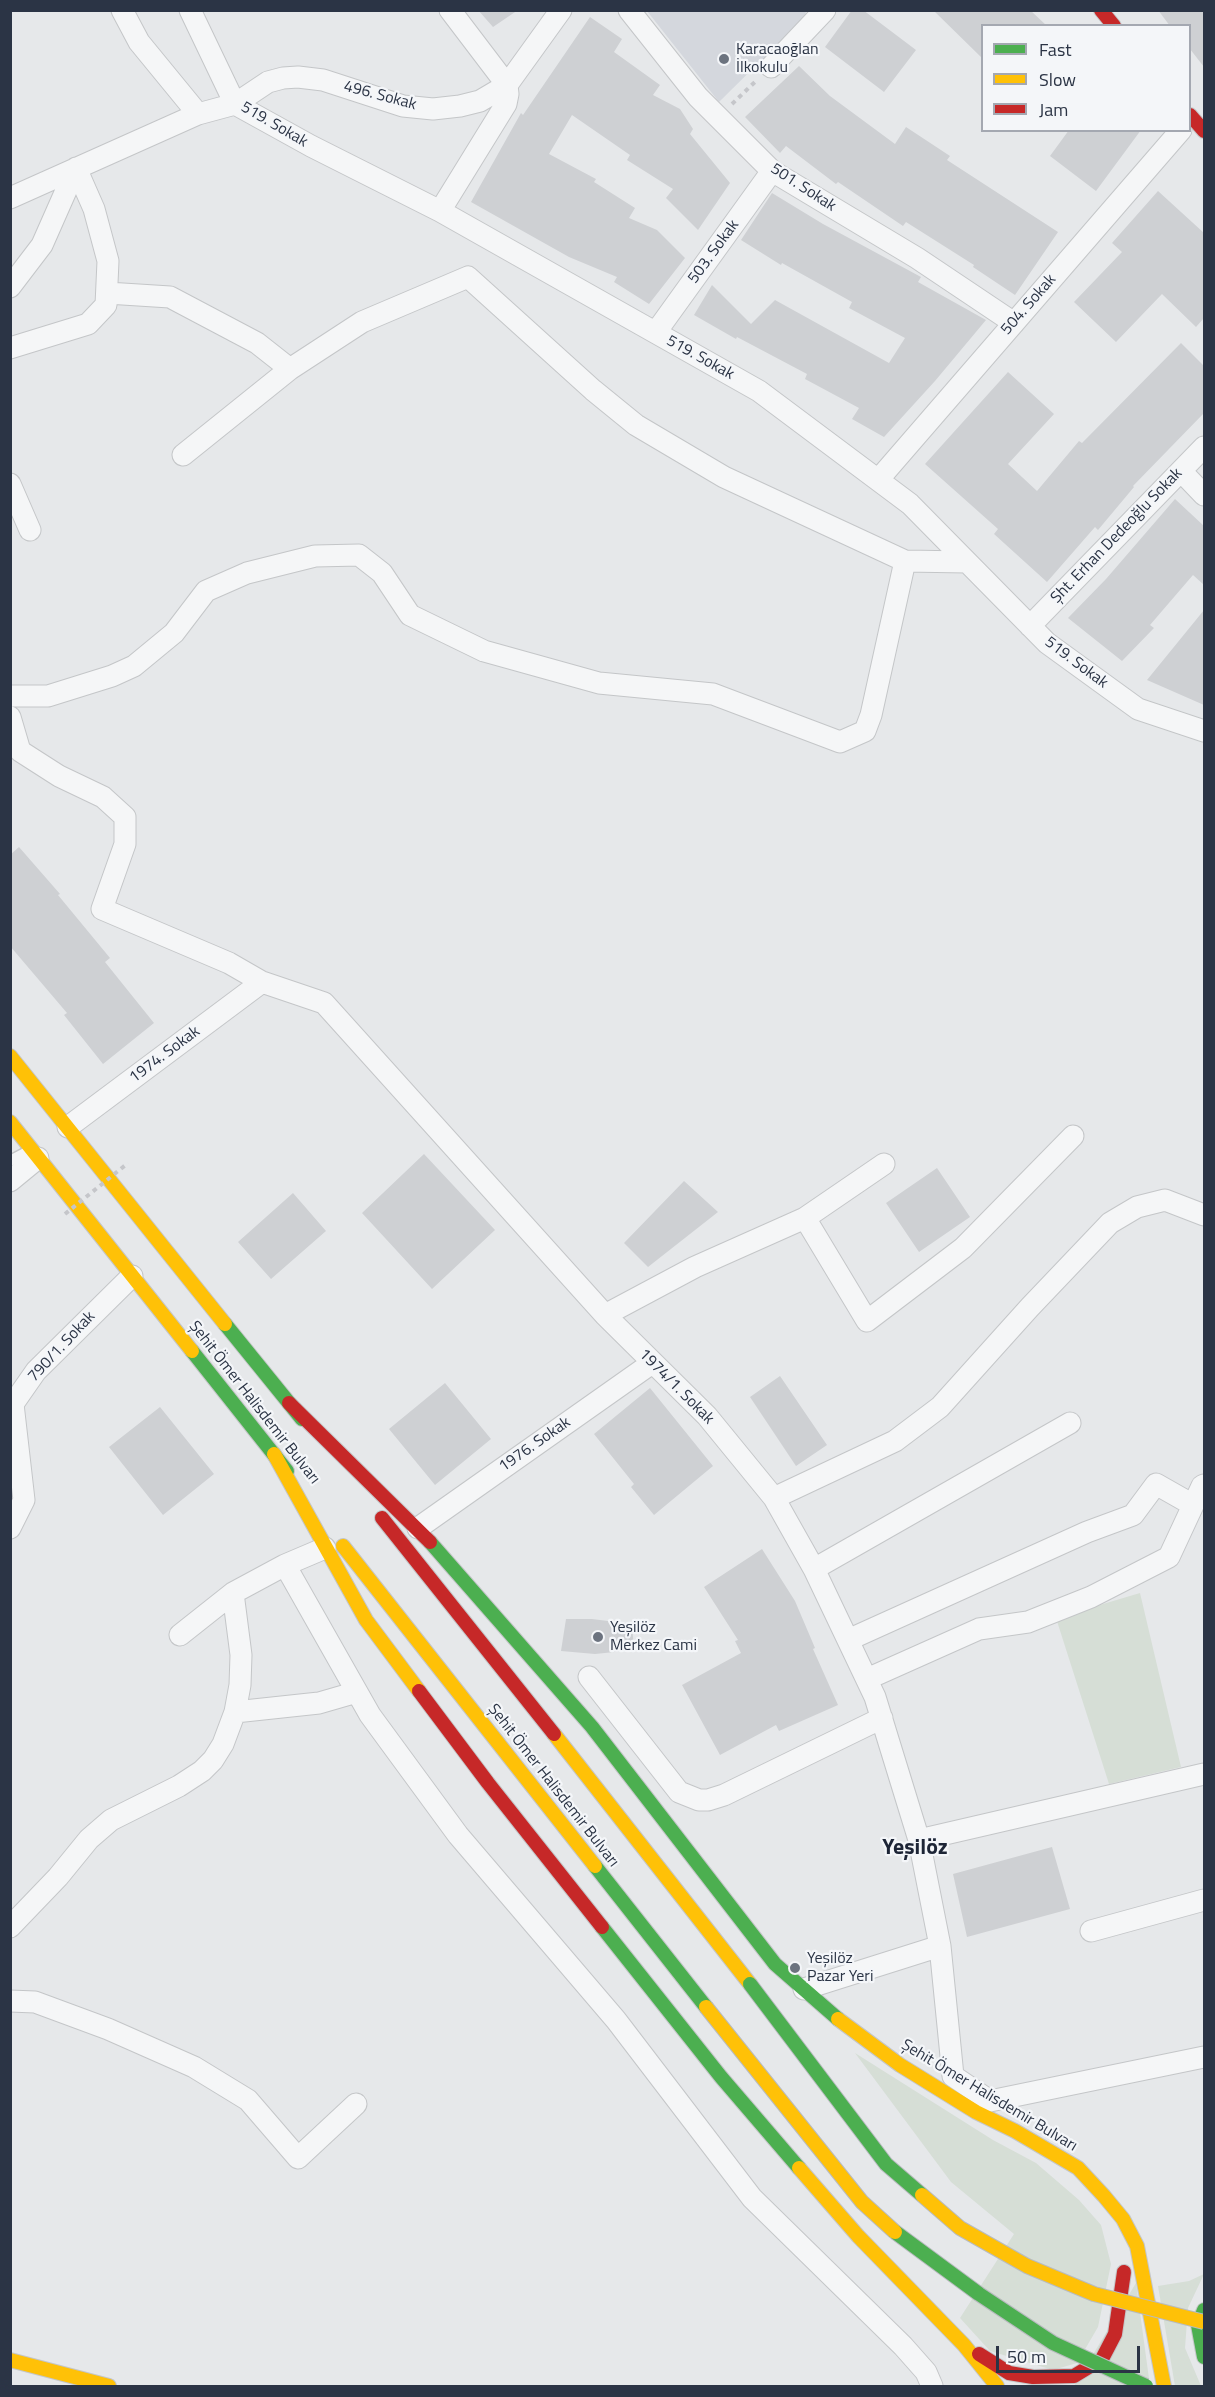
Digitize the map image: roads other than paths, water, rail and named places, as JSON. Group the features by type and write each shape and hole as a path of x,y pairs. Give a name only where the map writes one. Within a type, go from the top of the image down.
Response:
{"main road":[{"path":"1101,10 1112,24"},
{"name":"Şehit Ömer Halisdemir Bulvarı","path":"10,1056 602,1793 886,2164 960,2228 1027,2266 1094,2294 1204,2322"},
{"name":"Şehit Ömer Halisdemir Bulvarı","path":"10,1122 862,2202 905,2240 979,2294 1053,2343 1146,2386"},
{"name":"Şehit Ömer Halisdemir Bulvarı","path":"289,1403 418,1528 493,1611 592,1727 775,1964 855,2033 900,2065 950,2097 1078,2168 1123,2219 1137,2246 1164,2386"},
{"path":"274,1454 366,1620 488,1783 714,2068 858,2236 964,2345 997,2386"},
{"path":"964,2345 1009,2373 1033,2378 1074,2376 1102,2359 1114,2334 1124,2276 1123,2219"},
{"path":"1204,2310 1198,2325 1204,2357"},
{"path":"10,2360 109,2386"}],"street":[{"path":"122,10 139,42 198,114"},
{"name":"519. Sokak","path":"190,10 235,104 310,146 440,211 759,391 910,504 1047,643 1138,709 1204,731"},
{"path":"440,211 506,104 508,94 507,85 450,10"},
{"name":"496. Sokak","path":"10,198 198,114 235,104 268,82 298,77 323,80 403,106 433,109 480,101 507,85 561,10"},
{"name":"501. Sokak","path":"629,10 698,97 772,171 917,258 1014,322"},
{"path":"771,67 825,10"},
{"name":"504. Sokak","path":"879,480 1014,322 1183,132"},
{"path":"10,287 42,245 76,168"},
{"path":"10,348 88,324 106,305 108,261 93,209 76,168"},
{"name":"503. Sokak","path":"656,333 772,171"},
{"path":"183,455 290,369 362,322 468,277 593,390 636,425 723,477 905,561 967,562"},
{"path":"107,293 170,297 257,343 290,369"},
{"name":"Şht. Erhan Dedeoğlu Sokak","path":"1030,626 1204,447"},
{"path":"1181,471 1204,495"},
{"path":"10,484 30,530"},
{"path":"10,696 48,696 112,676 134,666 174,633 206,591 247,573 315,556 359,555 381,573 410,615 484,651 599,683 713,694 840,742 866,731 905,561"},
{"path":"10,717 20,751 60,776 103,797 125,817 125,844 102,909 229,963 262,982"},
{"name":"1974/1. Sokak","path":"262,982 324,1003 605,1315 707,1416 774,1498 814,1569 867,1679 882,1718 919,1840 940,1946 953,2076 990,2101 1204,2057"},
{"name":"1974. Sokak","path":"68,1127 262,982"},
{"path":"805,1218 867,1321 963,1248 1073,1136"},
{"path":"10,1181 34,1154"},
{"path":"605,1315 695,1267 805,1218 884,1164"},
{"path":"774,1498 895,1442 940,1407 1110,1223 1137,1207 1165,1200 1204,1215"},
{"name":"790/1. Sokak","path":"17,1494 13,1404 36,1371 132,1276"},
{"name":"1976. Sokak","path":"418,1528 652,1363"},
{"path":"814,1569 1070,1423"},
{"path":"848,1640 1087,1532 1133,1515 1156,1484 1193,1505"},
{"path":"867,1679 979,1629 1028,1622 1091,1597 1169,1557 1204,1485"},
{"path":"10,1528 17,1494"},
{"path":"180,1635 233,1593 285,1565 326,1548"},
{"path":"285,1565 370,1715 458,1835 616,2020 752,2198 903,2346 926,2372 932,2386"},
{"path":"10,1927 58,1877 89,1839 111,1820 151,1802 202,1771 213,1760 223,1744 235,1712 240,1684 241,1655 233,1593"},
{"path":"589,1677 679,1792 699,1800 724,1795 882,1718"},
{"path":"235,1712 319,1703 357,1692"},
{"path":"919,1840 1204,1774"},
{"path":"1091,1931 1204,1900"},
{"path":"804,1989 940,1946"},
{"path":"10,2001 35,2002 108,2029 194,2067 248,2100 298,2158 356,2104"}],"lane":[{"path":"10,1161 34,1154"}],"place":[{"name":"Karacaoğlan İlkokulu","path":"724,59"},
{"name":"Yeşilöz Merkez Cami","path":"598,1637"},
{"name":"Yeşilöz Pazar Yeri","path":"795,1968"}],"district":[{"name":"Yeşilöz","path":"915,1849"}]}
